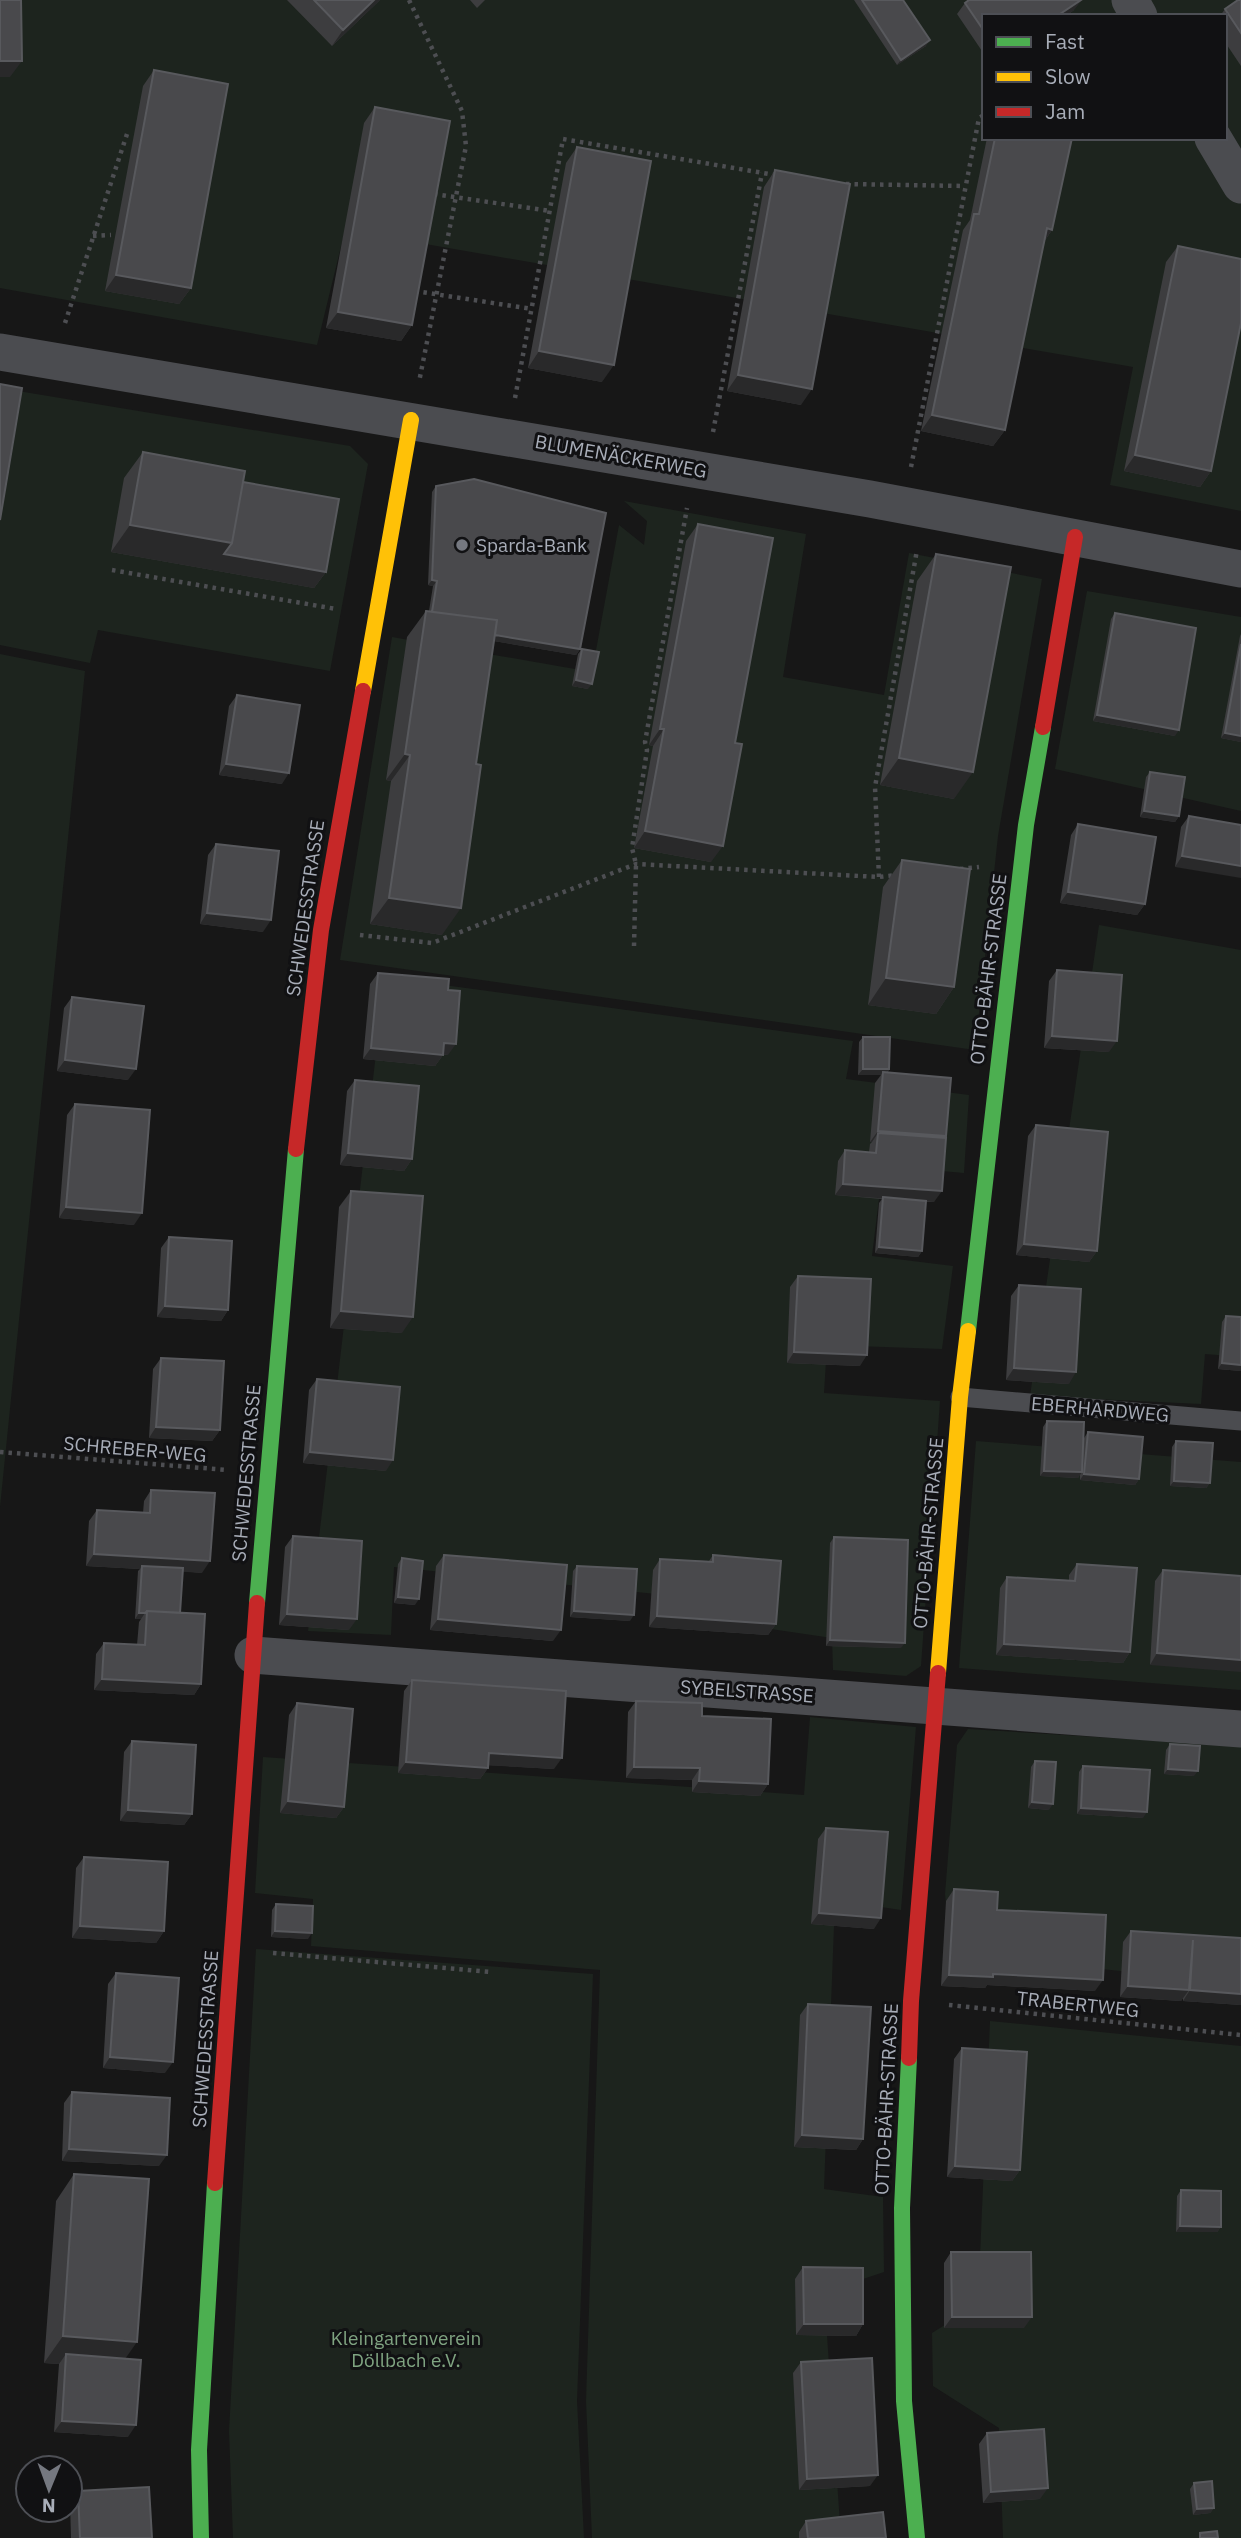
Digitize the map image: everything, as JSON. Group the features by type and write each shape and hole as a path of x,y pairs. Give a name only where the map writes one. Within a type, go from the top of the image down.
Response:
{"street":[{"path":"1214,140 1241,185"},
{"name":"BLUMENÄCKERWEG","path":"0,352 914,507 1241,569"},
{"name":"SCHWEDESSTRASSE","path":"201,2538 199,2451 206,2308 267,1473 297,1134 321,930 374,616 411,420"},
{"name":"OTTO-BÄHR-STRASSE","path":"917,2538 904,2401 902,2208 911,2001 960,1397 1026,825 1074,537"},
{"name":"SYBELSTRASSE","path":"253,1655 1241,1729"}],"lane":[{"name":"EBERHARDWEG","path":"960,1397 1241,1421"}],"path":[{"path":"409,0 462,111 466,146 411,420"},
{"path":"879,877 875,787 914,507 964,186 979,118 982,116"},
{"path":"53,361 127,134"},
{"path":"508,437 563,139 786,176"},
{"path":"634,947 636,864 632,848 647,750 645,742 762,173"},
{"path":"835,183 964,186"},
{"path":"435,194 550,211"},
{"path":"93,236 111,235"},
{"path":"415,291 532,309"},
{"path":"112,570 374,616"},
{"path":"957,869 1022,862"},
{"path":"321,930 432,943 636,864 879,877 905,874"},
{"name":"SCHREBER-WEG","path":"0,1452 267,1473"},
{"path":"264,1952 491,1972"},
{"name":"TRABERTWEG","path":"911,2001 1241,2035"}],"green space":[{"path":"0,0 1241,0 1241,511 1110,485 1133,367 345,230 317,345 0,288"},
{"path":"0,388 350,446 368,464 330,671 98,630 90,663 0,645"},
{"path":"624,501 806,534 783,677 884,695 909,553 1042,579 998,836 975,1050 340,960 392,637 592,672 619,525 644,545 647,521"},
{"path":"1087,591 1241,617 1241,811 1055,769"},
{"path":"0,654 85,671 0,1507"},
{"path":"1099,925 1241,950 1241,1357 1205,1354 1201,1404 1030,1396"},
{"path":"385,977 853,1041 846,1079 969,1095 964,1173 883,1166 872,1256 953,1266 942,1349 827,1345 824,1393 940,1401 921,1666 906,1676 833,1670 832,1638 764,1628 763,1605 394,1567 391,1635 308,1631"},
{"path":"976,1441 1241,1462 1241,1690 959,1668"},
{"path":"810,1717 916,1727 901,1910 835,1900 824,2189 883,2197 884,2272 824,2292 841,2538 592,2538 586,2401 600,1970 311,1946 313,1899 255,1893 263,1757 804,1795"},
{"path":"968,1729 1241,1746 1241,1983 951,1954 945,1894 957,1745"},
{"name":"Kleingartenverein Döllbach e.V.","path":"256,1949 593,1974 577,2401 584,2538 233,2538 229,2431"},
{"path":"990,2021 1241,2046 1241,2538 1003,2538 999,2428 933,2386 932,2333 978,2304"}],"building":[{"path":"0,0 21,0 22,61 0,61"},
{"path":"314,0 374,0 343,30"},
{"path":"862,0 903,0 930,40 901,60"},
{"path":"969,0 1081,0 1060,14 982,14 982,28 965,3"},
{"path":"1241,0 1241,33 1225,9"},
{"path":"154,70 228,84 191,288 116,275"},
{"path":"375,107 450,121 412,325 338,312"},
{"path":"995,140 1072,140 1052,230 1047,228 1005,430 932,415 974,214 979,214"},
{"path":"577,147 651,161 614,365 539,351"},
{"path":"775,170 850,184 812,389 738,375"},
{"path":"1178,246 1241,259 1241,323 1211,471 1135,455"},
{"path":"0,384 22,388 0,520"},
{"path":"143,452 245,471 232,543 130,525"},
{"path":"474,479 606,513 580,649 495,635 497,620 432,612 437,581 432,580 436,486"},
{"path":"243,482 339,499 326,572 224,554 232,543"},
{"path":"698,524 773,538 735,743 742,744 723,846 645,831 664,729 660,729"},
{"path":"936,554 1011,567 973,772 899,758"},
{"path":"426,611 497,620 476,764 481,765 461,908 389,898 410,755 405,754"},
{"path":"1115,613 1196,628 1179,730 1097,715"},
{"path":"1241,644 1241,736 1225,733"},
{"path":"582,649 599,652 592,684 576,680"},
{"path":"237,695 300,705 289,773 226,764"},
{"path":"1150,772 1185,777 1179,816 1144,811"},
{"path":"1189,816 1241,825 1241,866 1182,856"},
{"path":"1078,824 1156,837 1145,904 1068,892"},
{"path":"216,844 279,851 271,920 207,913"},
{"path":"902,860 970,869 954,987 886,978"},
{"path":"1057,970 1122,975 1117,1041 1052,1036"},
{"path":"378,973 449,979 448,990 460,991 456,1044 444,1043 443,1055 371,1048"},
{"path":"72,997 144,1006 136,1069 65,1060"},
{"path":"863,1037 890,1037 889,1069 863,1069"},
{"path":"883,1072 951,1078 946,1136 878,1131"},
{"path":"355,1080 419,1086 412,1159 348,1153"},
{"path":"75,1104 150,1110 142,1213 66,1207"},
{"path":"1036,1125 1108,1132 1097,1251 1024,1244"},
{"path":"878,1133 946,1138 942,1191 843,1184 845,1150 876,1153"},
{"path":"351,1191 423,1196 413,1317 341,1311"},
{"path":"883,1197 926,1201 922,1251 879,1247"},
{"path":"169,1237 232,1241 228,1310 165,1306"},
{"path":"798,1276 871,1279 867,1355 794,1352"},
{"path":"1019,1285 1081,1289 1076,1372 1014,1368"},
{"path":"1226,1316 1241,1317 1241,1365 1222,1363"},
{"path":"161,1358 224,1361 220,1430 156,1427"},
{"path":"317,1379 400,1387 393,1460 310,1452"},
{"path":"1047,1421 1084,1422 1082,1472 1044,1471"},
{"path":"1088,1432 1143,1437 1139,1479 1084,1474"},
{"path":"1176,1441 1213,1443 1210,1483 1174,1481"},
{"path":"151,1490 215,1493 210,1561 94,1554 97,1510 150,1513"},
{"path":"293,1536 362,1541 357,1619 287,1614"},
{"path":"834,1537 908,1540 905,1643 830,1640"},
{"path":"444,1555 567,1565 561,1630 438,1619"},
{"path":"713,1555 781,1561 776,1624 657,1616 660,1559 713,1562"},
{"path":"402,1558 423,1561 419,1599 398,1597"},
{"path":"1077,1564 1137,1568 1130,1652 1004,1644 1007,1577 1075,1581"},
{"path":"142,1566 183,1568 180,1613 139,1613"},
{"path":"577,1566 637,1569 634,1615 574,1611"},
{"path":"1163,1570 1241,1576 1241,1660 1157,1653"},
{"path":"147,1611 205,1614 201,1684 102,1679 104,1643 145,1645"},
{"path":"412,1680 566,1691 562,1758 489,1753 488,1768 406,1762"},
{"path":"636,1701 702,1703 702,1716 771,1719 768,1784 699,1781 700,1768 634,1767"},
{"path":"297,1703 353,1709 344,1807 288,1801"},
{"path":"132,1741 196,1745 192,1814 128,1810"},
{"path":"1170,1744 1200,1746 1198,1771 1168,1769"},
{"path":"1035,1761 1056,1762 1053,1804 1032,1802"},
{"path":"1083,1766 1150,1770 1147,1812 1081,1808"},
{"path":"826,1828 888,1832 881,1918 819,1913"},
{"path":"84,1857 168,1862 164,1931 80,1926"},
{"path":"954,1889 998,1892 997,1910 1106,1915 1103,1980 993,1974 993,1977 949,1975"},
{"path":"276,1904 313,1906 312,1933 275,1931"},
{"path":"1131,1931 1241,1938 1241,1994 1190,1990 1193,1940 1189,1990 1128,1986"},
{"path":"116,1973 179,1978 173,2062 110,2057"},
{"path":"808,2004 871,2007 863,2139 802,2135"},
{"path":"962,2048 1027,2052 1020,2170 955,2166"},
{"path":"72,2092 170,2098 167,2155 69,2149"},
{"path":"74,2174 149,2179 137,2342 63,2336"},
{"path":"1181,2190 1221,2191 1221,2227 1180,2226"},
{"path":"951,2252 1031,2252 1032,2317 952,2317"},
{"path":"803,2267 863,2268 863,2324 804,2324"},
{"path":"66,2354 141,2360 136,2425 62,2421"},
{"path":"872,2358 878,2475 807,2479 801,2362"},
{"path":"1044,2429 1048,2488 991,2492 987,2433"},
{"path":"1212,2481 1214,2508 1197,2509 1194,2483"},
{"path":"149,2487 152,2538 80,2538 79,2524 84,2524 84,2491"},
{"path":"883,2512 886,2538 808,2538 806,2521"},
{"path":"1217,2531 1218,2538 1200,2538 1200,2533"}],"traffic: fast":[{"path":"968,1331 1026,825 1043,727"},
{"path":"257,1603 296,1149"},
{"path":"909,2058 902,2208 904,2401 917,2538"},
{"path":"201,2538 199,2450 215,2183"}],"traffic: slow":[{"path":"363,691 411,420"},
{"path":"938,1673 960,1397 968,1331"}],"traffic: jam":[{"path":"1043,727 1075,537"},
{"path":"296,1149 321,930 363,691"},
{"path":"215,2183 257,1603"},
{"path":"909,2058 911,2001 938,1673"}],"place":[{"name":"Sparda-Bank","path":"462,545"}]}
